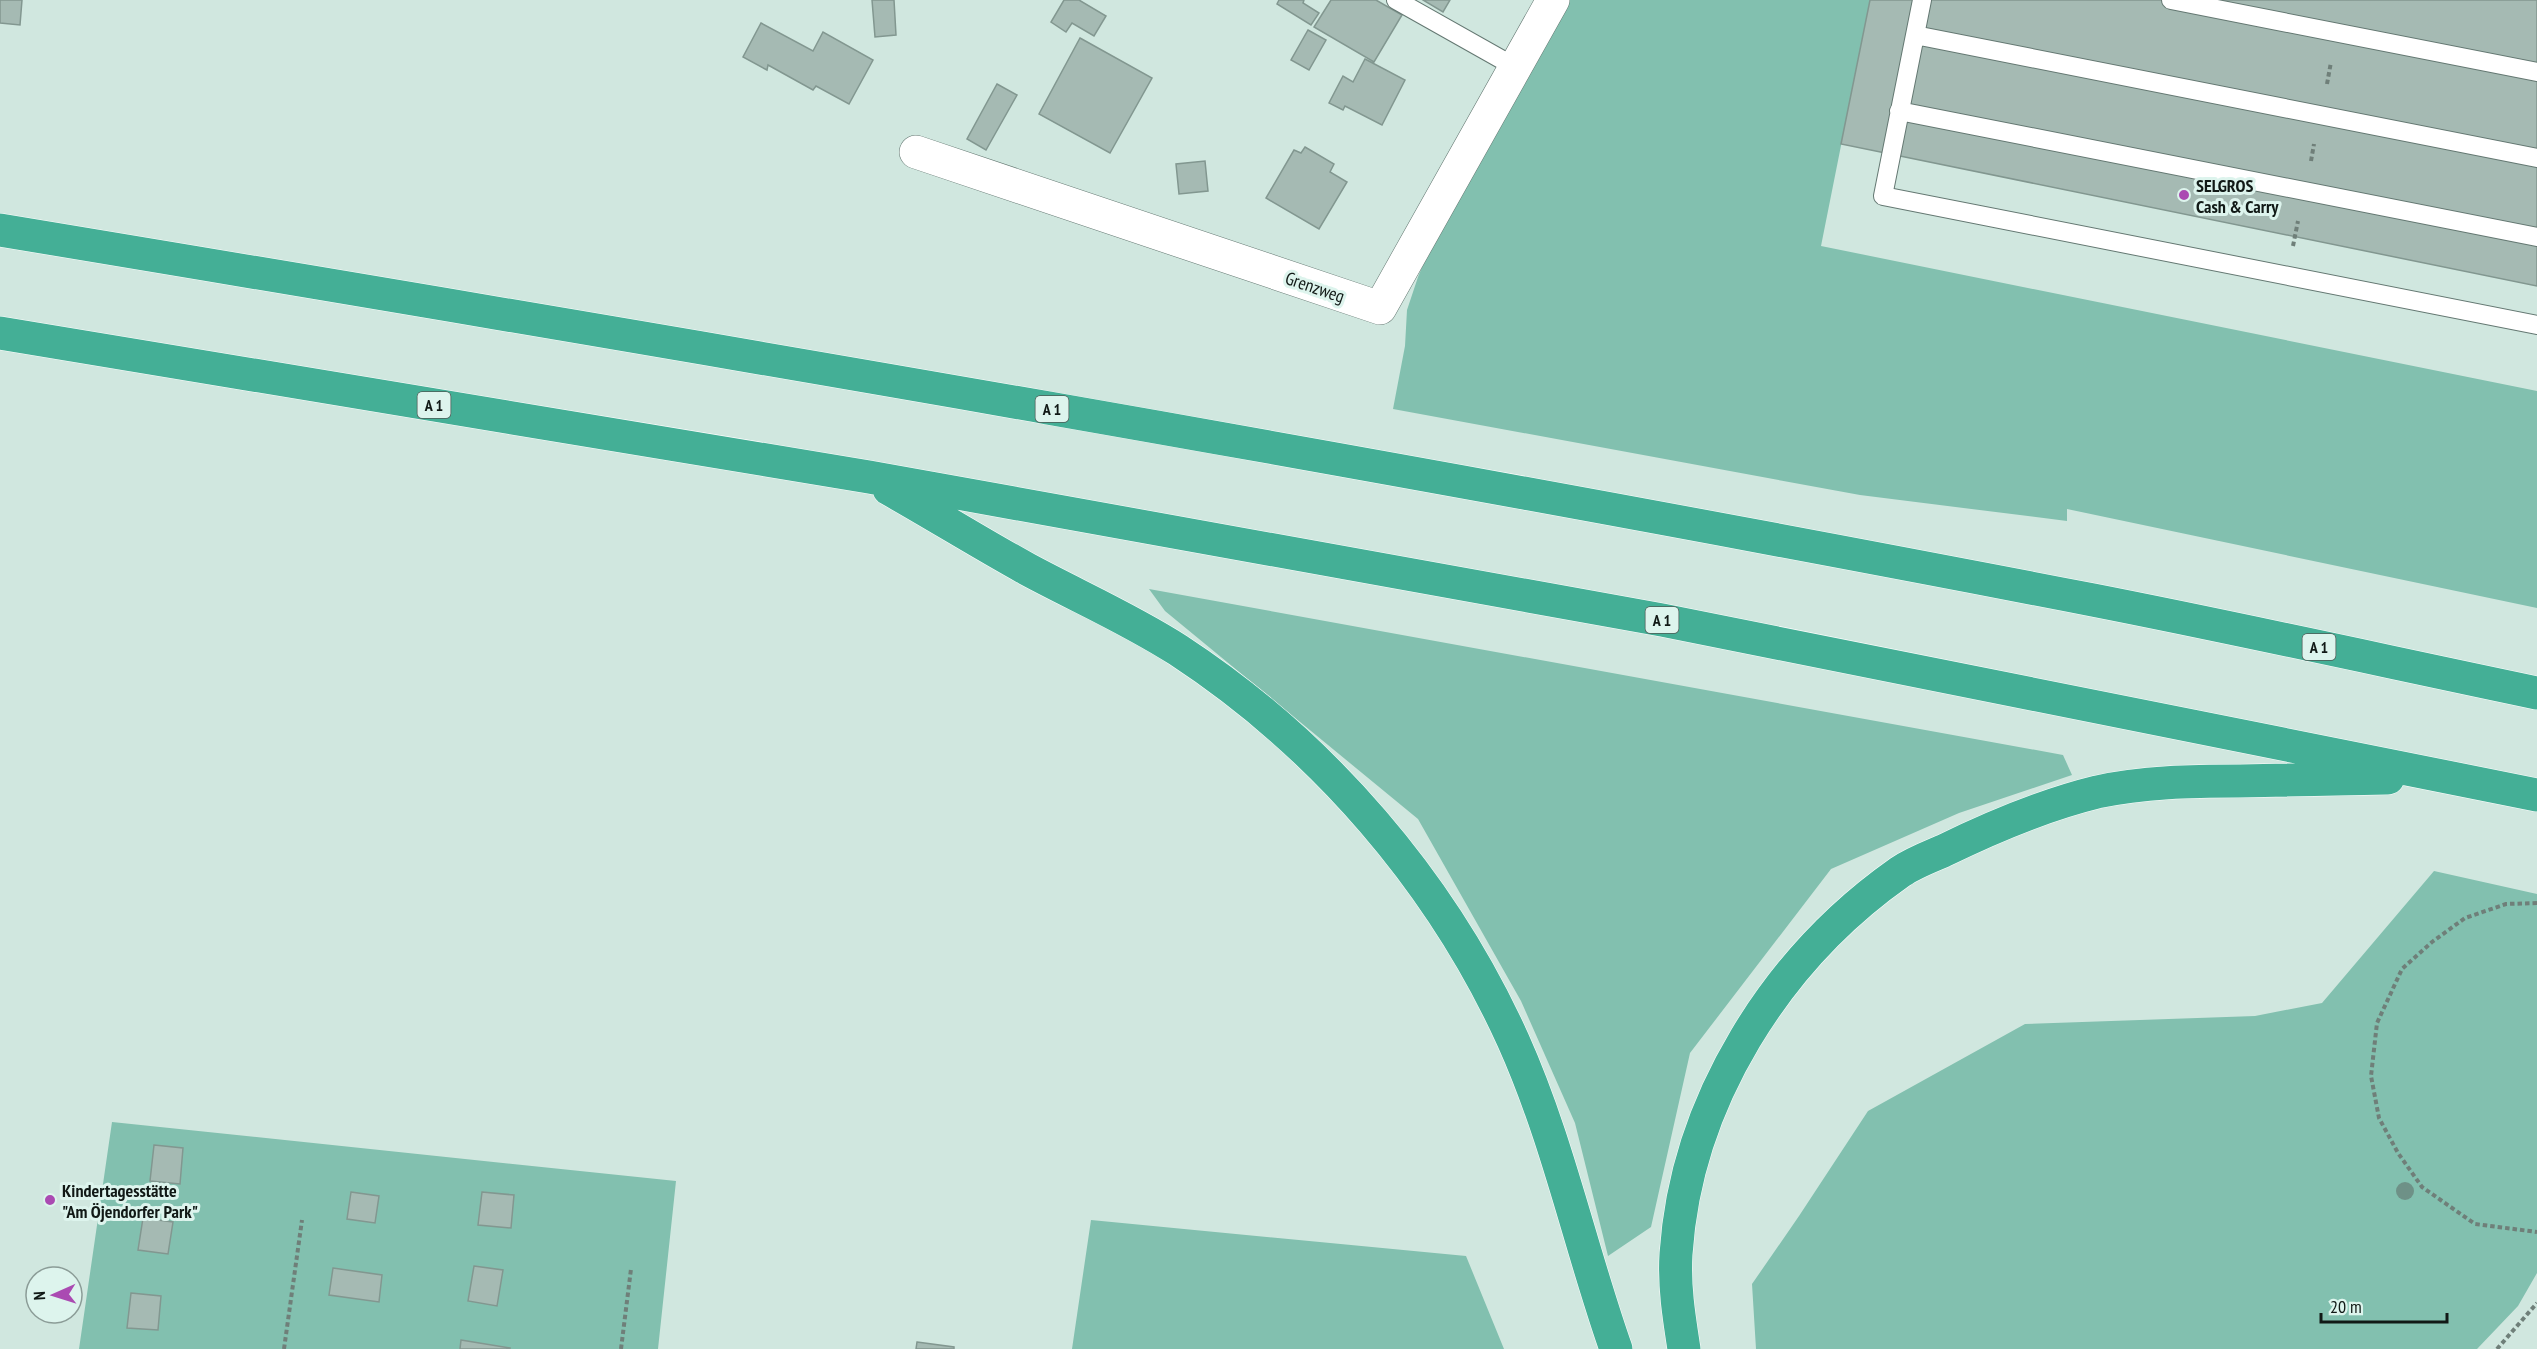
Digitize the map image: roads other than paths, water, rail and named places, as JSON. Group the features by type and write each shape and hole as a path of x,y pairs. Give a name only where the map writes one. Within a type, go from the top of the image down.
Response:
{"highway":[{"name":"A 1","path":"0,230 969,393 2101,602 2537,693"},
{"name":"A 1","path":"0,333 869,477 1662,620 2537,795"},
{"path":"869,477 1024,567 1177,650 1235,692 1301,747 1356,801 1446,917 1483,978 1513,1041 1545,1120 1616,1349"},
{"path":"1684,1349 1677,1305 1676,1255 1680,1224 1700,1135 1718,1092 1750,1031 1787,976 1838,922 1902,871 1981,832 2062,802 2098,792 2145,784 2453,777"}],"street":[{"name":"Grenzweg","path":"916,152 1380,308 1553,0"}],"lane":[{"path":"1396,0 1515,67"},
{"path":"1922,0 1882,196 2537,326"},
{"path":"2171,0 2537,72"},
{"path":"1915,35 2537,158"},
{"path":"1899,111 2537,237"}],"place":[{"name":"SELGROS Cash & Carry","path":"2184,195"},
{"name":"Kindertagesstätte \"Am Öjendorfer Park\"","path":"50,1200"}]}
